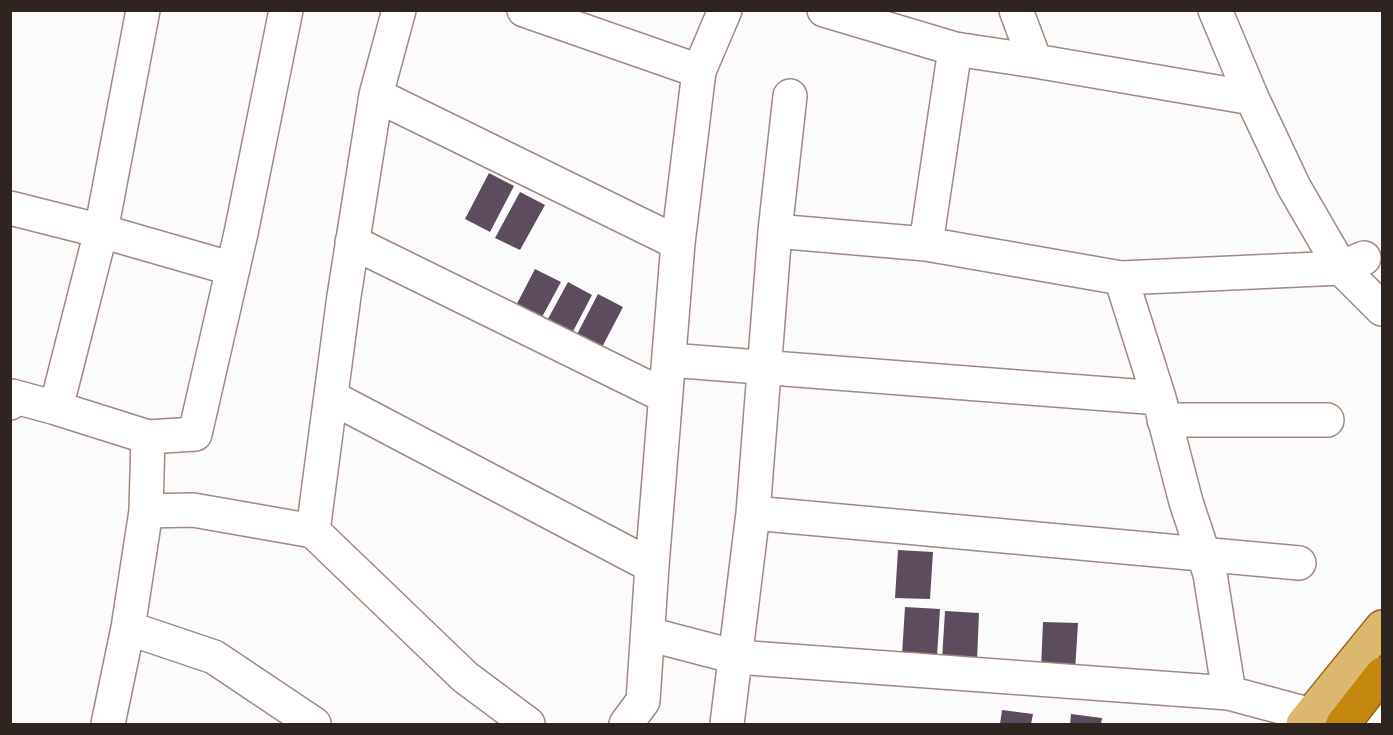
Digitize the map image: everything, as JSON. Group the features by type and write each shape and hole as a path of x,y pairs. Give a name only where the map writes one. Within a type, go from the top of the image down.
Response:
{"highway":[{"path":"1343,724 1383,674"}],"main road":[{"path":"1307,720 1383,627"}],"street":[{"path":"56,408 101,231 143,10"},
{"path":"11,398 56,408 148,437 195,435 233,270 286,10"},
{"path":"313,531 352,242 376,95 399,10"},
{"path":"524,10 699,71"},
{"path":"626,724 643,701 678,243 699,71 725,10"},
{"path":"824,10 955,49 1252,98"},
{"path":"1016,10 1035,61"},
{"path":"1215,10 1252,98 1305,184 1362,268 1383,309"},
{"path":"1236,10 1305,184"},
{"path":"926,244 955,49"},
{"path":"376,95 678,243"},
{"path":"727,724 753,513 775,231 790,96"},
{"path":"10,208 101,231 233,270"},
{"path":"775,231 926,244 1121,278 1362,268"},
{"path":"352,242 665,396"},
{"path":"1121,278 1161,409 1186,502 1210,574 1229,693"},
{"path":"669,360 1161,409 1327,420"},
{"path":"331,397 652,566"},
{"path":"108,724 128,628 146,510 148,437"},
{"path":"146,510 193,510 313,531 465,677 528,724"},
{"path":"753,513 1299,564"},
{"path":"128,628 214,657 314,724"},
{"path":"648,634 736,657 1229,693 1307,720"}],"building":[{"path":"489,173 514,186 490,232 465,219"},
{"path":"520,192 545,205 520,250 495,238"},
{"path":"535,269 561,282 536,328 511,315"},
{"path":"568,282 592,295 568,341 543,328"},
{"path":"598,294 623,307 599,353 574,340"},
{"path":"898,550 933,552 930,599 895,598"},
{"path":"905,607 940,609 937,657 902,655"},
{"path":"945,611 979,613 977,661 942,659"},
{"path":"1043,622 1078,623 1075,671 1041,669"},
{"path":"1002,710 1033,714 1031,724 1000,724"},
{"path":"1071,714 1102,718 1101,724 1070,724"}]}
